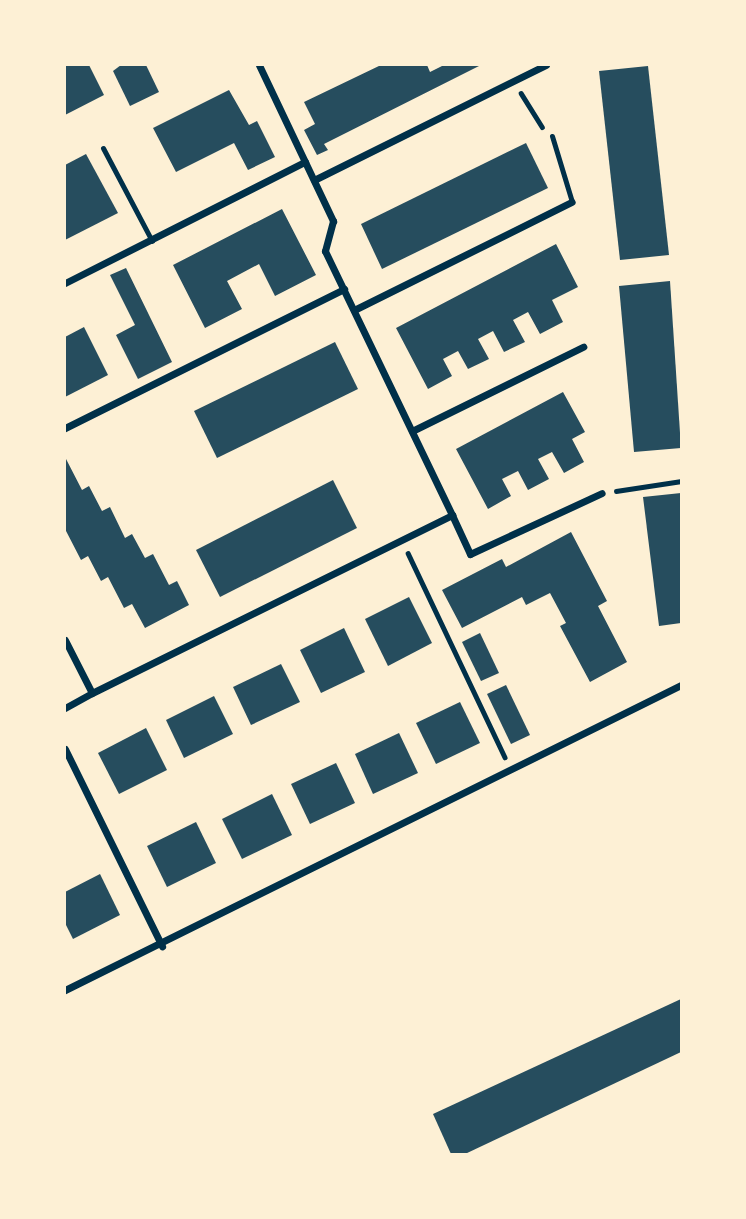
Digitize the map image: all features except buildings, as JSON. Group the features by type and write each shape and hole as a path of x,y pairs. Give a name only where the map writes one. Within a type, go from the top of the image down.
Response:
{"street":[{"path":"259,65 333,221 325,251 470,554 602,493"},
{"path":"314,180 546,65"},
{"path":"65,284 305,162"},
{"path":"354,310 572,202"},
{"path":"65,428 344,289"},
{"path":"412,431 583,346"},
{"path":"65,708 452,515"},
{"path":"66,645 92,693"},
{"path":"65,990 162,946 681,685"},
{"path":"65,749 162,946"}],"lane":[{"path":"552,136 572,202"},
{"path":"103,148 152,241"}],"path":[{"path":"515,80 536,122 552,136"},
{"path":"602,493 681,481"},
{"path":"402,539 511,770"}]}
